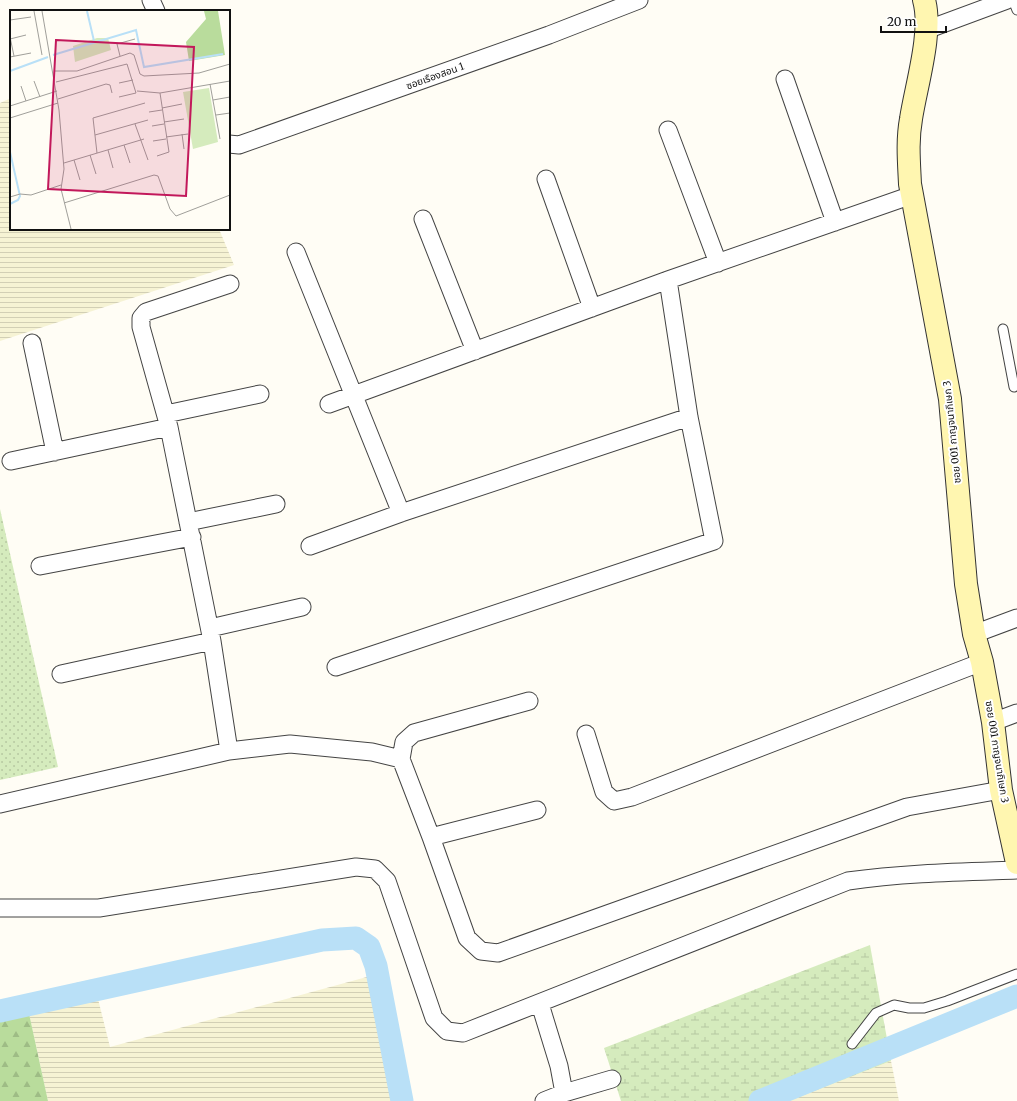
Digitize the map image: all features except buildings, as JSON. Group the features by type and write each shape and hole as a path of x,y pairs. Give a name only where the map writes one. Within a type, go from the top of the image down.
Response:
{"street":[{"path":"151,0 156,10"},
{"name":"ซอยเรืองสอน 1","path":"230,144 239,145 542,38 639,0"},
{"name":"ซอย 001 กาญจนาภิเษก 3","path":"924,0 926,30 910,122 908,153 912,195 950,399 966,584 974,634 982,662 993,722 1001,790 1017,863"},
{"path":"926,30 1007,0"},
{"path":"785,79 835,222"},
{"path":"668,130 718,263"},
{"path":"546,179 592,308"},
{"path":"329,404 668,280 912,195"},
{"path":"423,219 475,351"},
{"path":"296,252 401,512"},
{"path":"336,667 714,541 689,417 668,280"},
{"path":"230,284 146,312 141,318 141,327 168,420 211,634 230,751"},
{"path":"32,342 55,452"},
{"path":"11,461 55,452 260,394"},
{"path":"310,546 401,512 689,417"},
{"path":"40,566 190,529 276,504"},
{"path":"61,674 211,634 302,607"},
{"path":"974,634 1017,618"},
{"path":"586,734 604,792 614,800 632,797 982,662"},
{"path":"529,701 414,733 404,742 401,759 432,837 467,938 482,951 498,953 907,807 1001,790"},
{"path":"993,722 1017,713"},
{"path":"0,804 230,751 290,744 372,752 401,759"},
{"path":"432,837 538,810"},
{"path":"0,908 99,908 356,867 375,869 387,881 434,1018 447,1031 463,1033 848,882 878,877 919,874 1017,870"},
{"path":"540,1004 559,1066 564,1093"},
{"path":"544,1101 564,1093 612,1079"}],"lane":[{"path":"1013,0 1017,10"},
{"path":"1003,329 1014,387"},
{"path":"852,1044 876,1013 894,1005 909,1008 924,1008 947,1001 1017,974"}],"shaded area":[{"path":"10,98 10,230 219,230 234,265 0,341 0,103"},
{"path":"385,972 413,1101 48,1101 25,995 93,979 110,1047"},
{"path":"891,1061 899,1101 789,1101"}],"green space":[{"path":"0,509 58,767 0,780"},
{"path":"870,945 891,1061 789,1101 621,1101 604,1048"},
{"path":"25,995 48,1101 0,1101 0,1001"}],"waterway":[{"path":"0,1011 322,940 356,938 369,947 376,966 402,1101"},
{"path":"760,1101 1017,996"}]}
